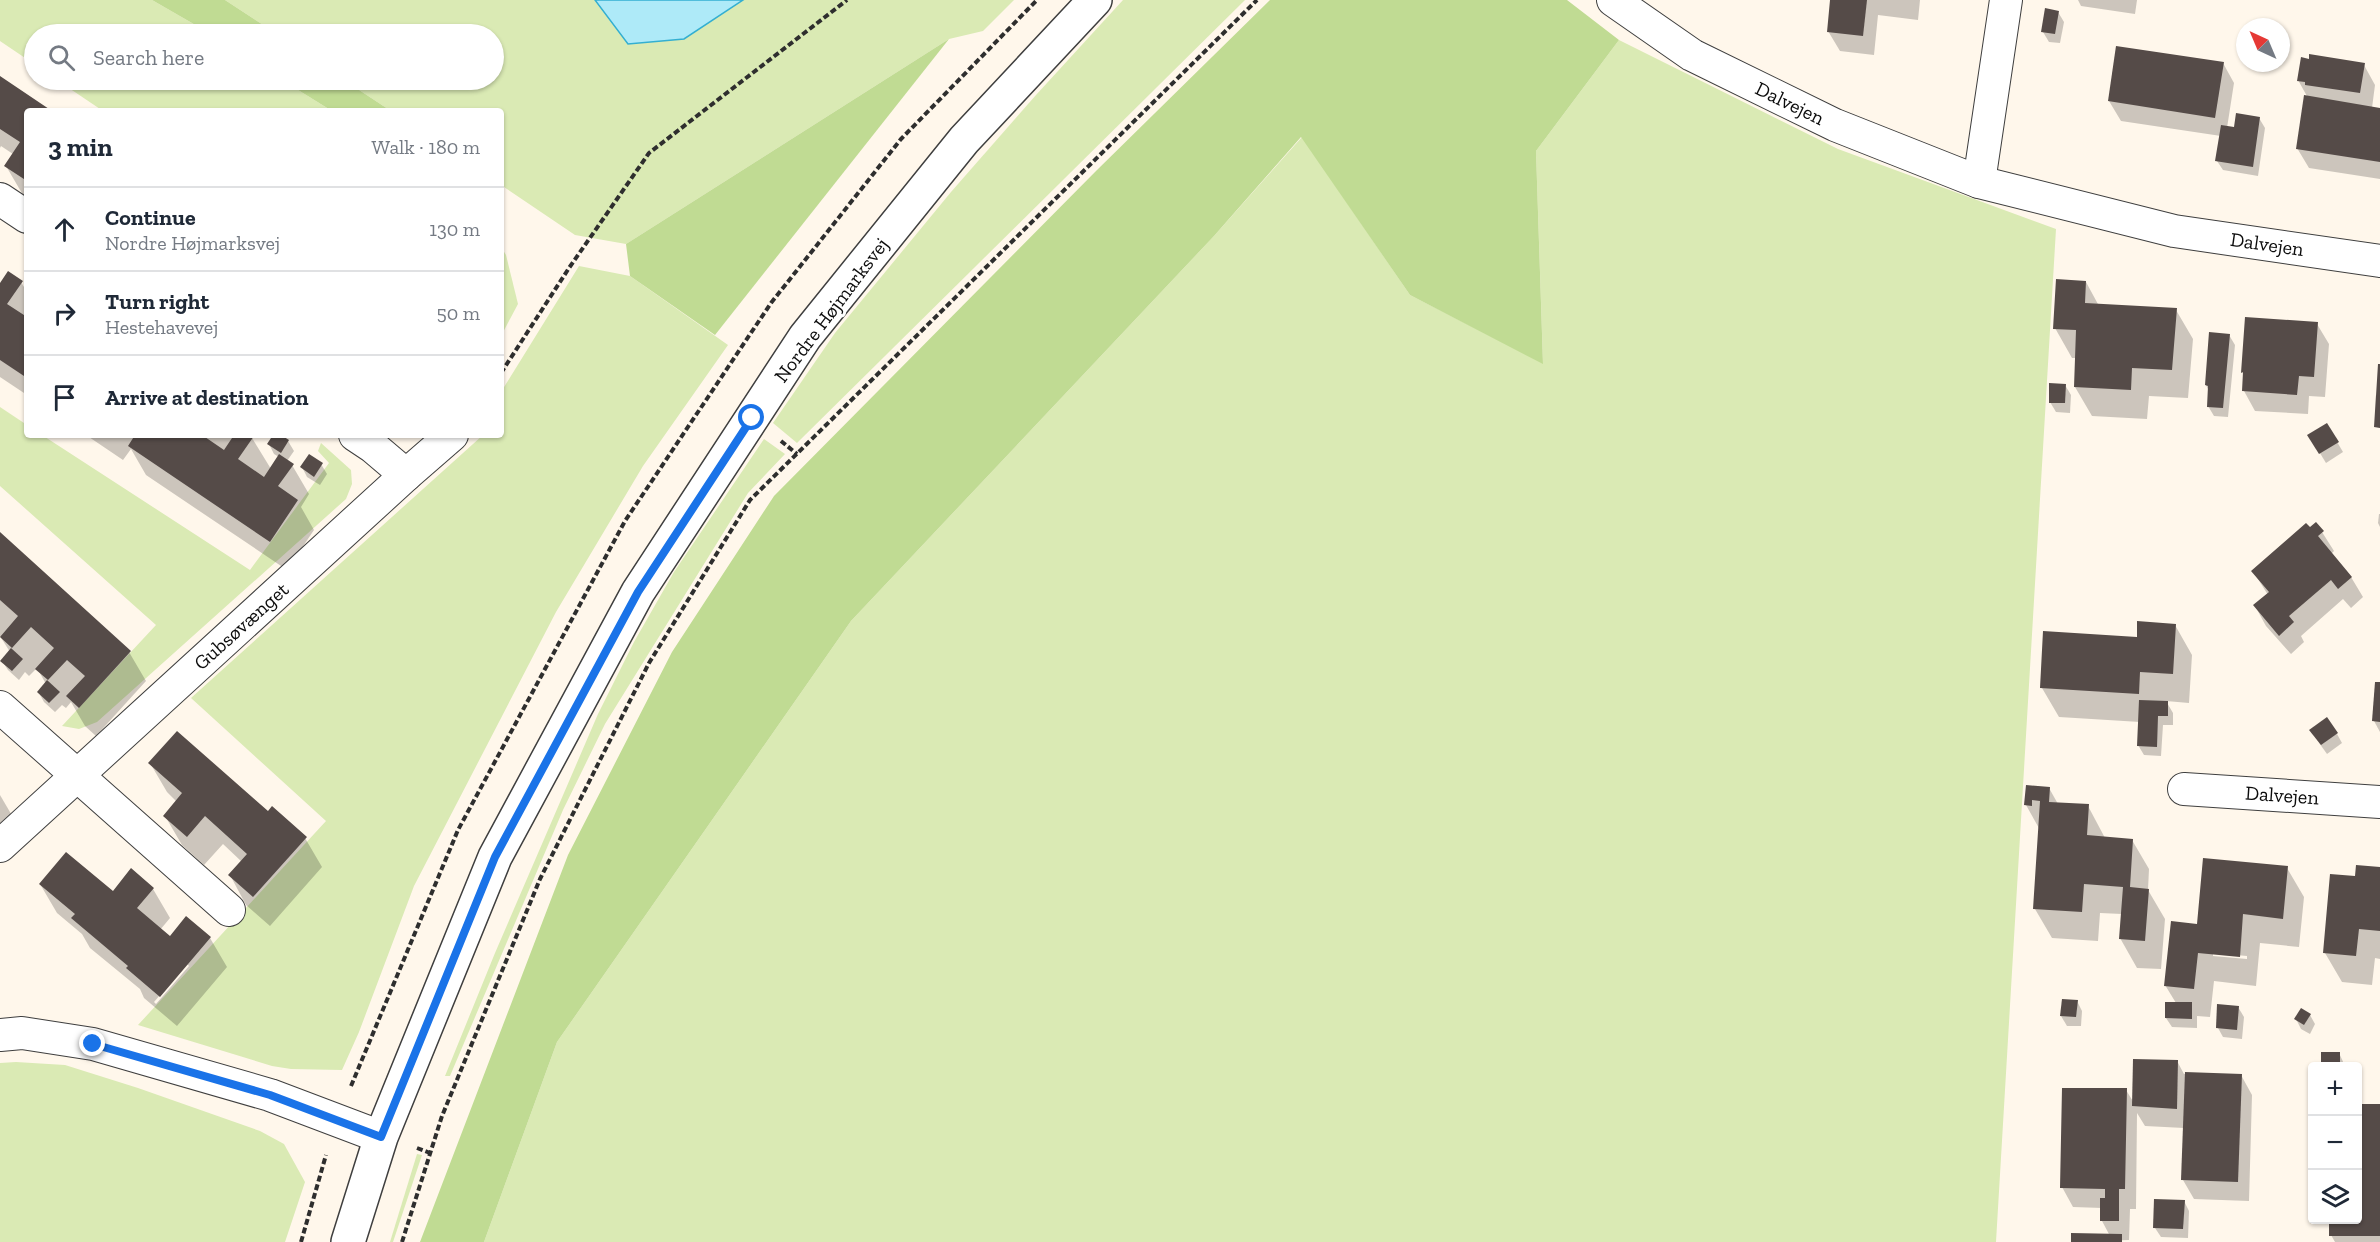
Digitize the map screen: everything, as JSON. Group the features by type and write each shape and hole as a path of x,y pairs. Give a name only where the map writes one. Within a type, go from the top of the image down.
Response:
{"street":[{"name":"Nordre Højmarksvej","path":"348,1242 381,1137 495,857 638,592 806,337 964,140 1095,0"},
{"name":"Dalvejen","path":"1613,0 1692,55 1834,125 1980,182 2174,231 2380,261"},
{"path":"1980,182 2006,0"},
{"path":"0,199 24,214"},
{"path":"360,438 406,476"},
{"name":"Gubsøvænget","path":"0,846 449,438"},
{"path":"0,707 229,910"},
{"name":"Dalvejen","path":"2184,789 2380,802"},
{"path":"0,1035 22,1033 93,1044 270,1095 381,1137"}],"path":[{"path":"504,368 569,268 649,153 848,0"},
{"path":"402,1242 442,1116 540,879 650,663 750,500 1257,0"}],"green space":[{"path":"0,0 152,0 194,24 24,24 24,57 0,41"},
{"path":"152,0 225,0 262,24 194,24"},
{"path":"225,0 1014,0 983,31 949,39 626,244 575,235 504,187 504,108 386,108 359,90 504,90 504,24 262,24"},
{"path":"1123,0 1245,0 797,443 773,423 835,333 951,192"},
{"path":"1270,0 1567,0 1619,40 1536,151 1543,364 1410,295 1301,137 1214,236 851,621 557,1042 484,1242 420,1242 568,855 672,652 774,496 1097,170"},
{"path":"949,39 715,335 630,276 626,244"},
{"path":"1619,40 1838,149 2056,229 1996,1242 484,1242 557,1042 851,621 1214,236 1302,137 1410,295 1543,363 1536,151"},
{"path":"72,90 298,90 327,108 99,108"},
{"path":"298,90 359,90 386,108 327,108"},
{"path":"504,252 506,255 518,304 504,330"},
{"path":"579,266 630,276 728,345 643,466 556,612 414,886 359,1032 342,1070 291,1069 272,1066 138,1025 326,821 191,698 480,438 504,438 504,387"},
{"path":"0,407 24,423 24,438 47,438 250,570 329,463 318,451 321,443 351,470 352,484 346,499 97,722 79,729 62,726 156,625 0,486"},
{"path":"764,439 785,454 748,493 605,724 563,810 450,1076 445,1076 495,953 598,714 634,642 674,572"},
{"path":"0,1063 65,1065 260,1131 284,1144 305,1182 285,1242 0,1242"},
{"path":"417,1154 422,1155 393,1242 390,1242"}],"water":[{"path":"595,0 743,0 684,39 628,44"}],"building":[{"path":"1830,0 1867,0 1863,36 1827,32"},
{"path":"2045,8 2059,11 2055,34 2041,32"},
{"path":"2116,46 2224,62 2215,118 2108,101"},
{"path":"2309,54 2365,63 2360,93 2305,85 2305,82 2297,81 2301,57 2309,59"},
{"path":"0,76 48,108 24,108 24,179 4,166 20,142 0,129"},
{"path":"2304,95 2380,108 2380,162 2296,149"},
{"path":"2236,113 2260,117 2253,167 2215,161 2221,125 2234,127"},
{"path":"8,271 23,281 7,304 24,315 24,376 0,360 0,283"},
{"path":"2056,279 2086,281 2085,303 2177,308 2172,370 2132,368 2131,390 2074,387 2076,330 2053,329"},
{"path":"2245,317 2318,322 2314,377 2299,376 2297,395 2242,391"},
{"path":"2209,332 2230,334 2223,408 2207,407 2208,386 2205,385"},
{"path":"2378,364 2380,364 2380,428 2374,427"},
{"path":"2049,383 2066,384 2065,403 2049,403"},
{"path":"2327,423 2339,442 2319,454 2307,435"},
{"path":"133,438 206,438 224,450 232,438 253,438 238,459 264,477 279,454 294,464 278,486 298,500 270,542 128,446"},
{"path":"271,438 289,440 281,453 267,444"},
{"path":"309,454 323,463 314,477 300,467"},
{"path":"2316,522 2324,531 2318,536 2352,577 2338,589 2331,580 2289,616 2294,622 2279,636 2253,605 2269,592 2251,571 2306,523 2310,527"},
{"path":"0,532 131,651 79,708 66,696 85,676 67,660 48,680 35,669 54,648 31,627 12,648 0,637 18,616 0,600"},
{"path":"2137,621 2176,624 2173,674 2140,672 2139,694 2040,688 2043,631 2137,637"},
{"path":"11,648 23,659 12,671 0,661"},
{"path":"47,680 60,692 49,703 37,692"},
{"path":"2375,682 2380,682 2380,722 2372,721"},
{"path":"2139,700 2168,701 2168,716 2158,716 2157,747 2137,746"},
{"path":"2327,717 2338,733 2321,745 2309,730"},
{"path":"177,731 268,811 272,806 307,837 253,897 228,875 247,854 205,816 187,837 163,816 182,793 148,763"},
{"path":"2026,785 2050,787 2049,802 2089,804 2087,835 2133,839 2130,887 2149,889 2145,941 2119,939 2123,887 2084,884 2082,912 2033,909 2040,801 2032,800 2032,806 2024,805"},
{"path":"66,852 113,891 131,868 154,888 137,908 170,936 186,916 211,937 160,997 126,968 128,966 71,918 75,914 39,884"},
{"path":"2203,858 2288,866 2283,919 2243,914 2240,957 2198,953 2194,989 2164,986 2171,921 2197,924"},
{"path":"2356,865 2380,867 2380,931 2359,929 2356,956 2323,953 2330,874 2355,876"},
{"path":"2062,999 2078,1000 2076,1017 2060,1016"},
{"path":"2165,1002 2192,1002 2192,1019 2165,1018"},
{"path":"2217,1004 2239,1006 2237,1030 2216,1028"},
{"path":"2301,1008 2311,1014 2304,1025 2294,1019"},
{"path":"2321,1052 2340,1052 2340,1062 2321,1062"},
{"path":"2133,1059 2178,1060 2177,1109 2132,1106"},
{"path":"2185,1072 2242,1074 2238,1182 2181,1180"},
{"path":"2062,1088 2127,1088 2125,1189 2119,1189 2119,1221 2100,1221 2100,1198 2105,1198 2105,1189 2060,1188"},
{"path":"2362,1104 2380,1104 2380,1236 2329,1236 2329,1224 2362,1224"},
{"path":"2154,1199 2185,1200 2183,1229 2153,1228"},
{"path":"2071,1233 2122,1234 2122,1242 2071,1242"}],"route":[{"path":"93,1044 270,1095 381,1137 495,857 638,592 752,418"}]}
